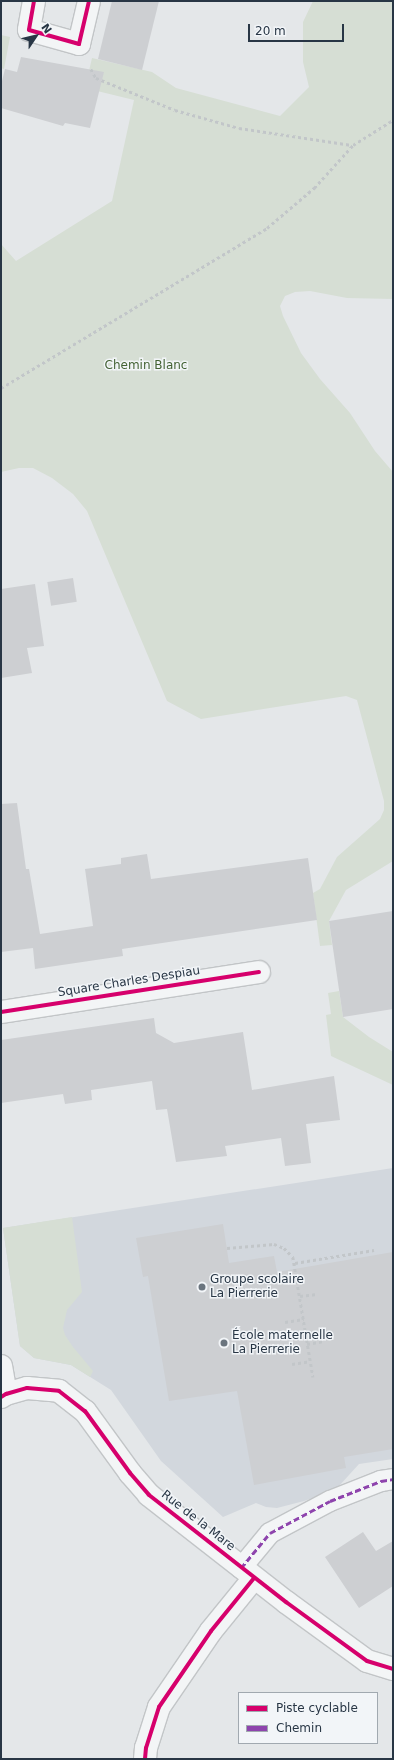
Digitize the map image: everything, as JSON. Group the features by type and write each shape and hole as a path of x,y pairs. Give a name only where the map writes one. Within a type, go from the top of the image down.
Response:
{"street":[{"path":"34,1 29,30 79,44 89,1"},
{"name":"Square Charles Despiau","path":"1,1012 259,972"},
{"path":"1,1366 3,1396"},
{"name":"Rue de la Mare","path":"3,1396 27,1388 59,1392 85,1411 130,1473 149,1495 247,1573 368,1661 393,1669"},
{"path":"145,1759 146,1748 159,1707 211,1632 270,1533 330,1501 393,1479"}],"path":[{"path":"79,44 86,61 96,78 176,110 239,128 353,145"},
{"path":"1,388 267,228 314,188 353,145 393,120"},
{"path":"227,1248 278,1245 290,1254 295,1264 313,1377"},
{"path":"295,1264 374,1250"},
{"path":"300,1296 317,1294"},
{"path":"285,1322 304,1319"},
{"path":"307,1344 324,1341"},
{"path":"292,1364 310,1361"}],"shaded area":[{"name":"Groupe scolaire La Pierrerie","path":"393,1168 393,1459 359,1464 339,1486 327,1493 277,1508 266,1507 256,1503 223,1517 161,1461 111,1390 71,1365 34,1358 20,1346 3,1228"}],"green space":[{"name":"Chemin Blanc","path":"313,1 393,1 393,299 347,298 310,291 295,292 285,296 280,306 283,316 301,353 320,379 350,413 375,451 393,472 393,861 346,890 329,921 332,945 320,946 313,893 320,889 337,857 380,819 384,810 384,801 357,700 346,696 201,719 167,701 87,511 73,494 52,478 33,468 19,468 1,472 1,244 16,261 112,201 134,100 85,88 92,58 152,72 176,88 280,116 309,87 303,62 303,22"},
{"path":"1,35 10,37 4,69 1,68"},
{"path":"339,991 343,1017 369,1037 393,1052 393,1085 331,1056 326,1015 331,1014 328,993"},
{"path":"72,1217 82,1292 67,1310 63,1328 65,1335 73,1347 93,1371 90,1377 71,1365 34,1358 20,1346 3,1228"}],"building":[{"path":"112,1 159,1 142,70 98,59"},
{"path":"21,57 104,72 90,128 65,123 63,126 1,108 1,85 5,69 17,72"},
{"path":"73,578 77,602 51,606 47,582"},
{"path":"35,584 44,646 27,648 32,673 1,678 1,589"},
{"path":"17,803 26,869 29,869 40,934 93,926 85,869 121,864 121,858 147,854 151,879 308,858 317,920 122,949 123,956 35,969 33,948 1,952 1,804"},
{"path":"393,911 393,1009 343,1017 329,921"},
{"path":"154,1018 156,1033 174,1043 243,1032 252,1090 334,1076 340,1120 306,1124 311,1163 285,1166 281,1138 225,1146 227,1156 176,1162 167,1109 156,1110 152,1081 91,1090 92,1100 65,1104 63,1094 1,1103 1,1040"},
{"name":"École maternelle La Pierrerie","path":"223,1224 229,1263 274,1256 277,1272 393,1252 393,1449 344,1457 346,1468 254,1485 237,1391 169,1401 148,1276 143,1277 136,1238"},
{"path":"363,1532 376,1551 393,1541 393,1586 359,1608 325,1557"}],"marked path":[{"path":"241,1568 270,1533 330,1501 381,1481 393,1479"}],"cycle path":[{"path":"34,1 29,30 79,44 89,1"},
{"path":"1,1012 259,972"},
{"path":"1,1397 27,1388 59,1391 85,1411 130,1473 149,1495 286,1602 367,1661 393,1669"},
{"path":"145,1759 146,1748 159,1707 211,1631 254,1578"}],"place":[{"name":"Groupe scolaire La Pierrerie","path":"202,1287"},
{"name":"École maternelle La Pierrerie","path":"224,1343"}]}
